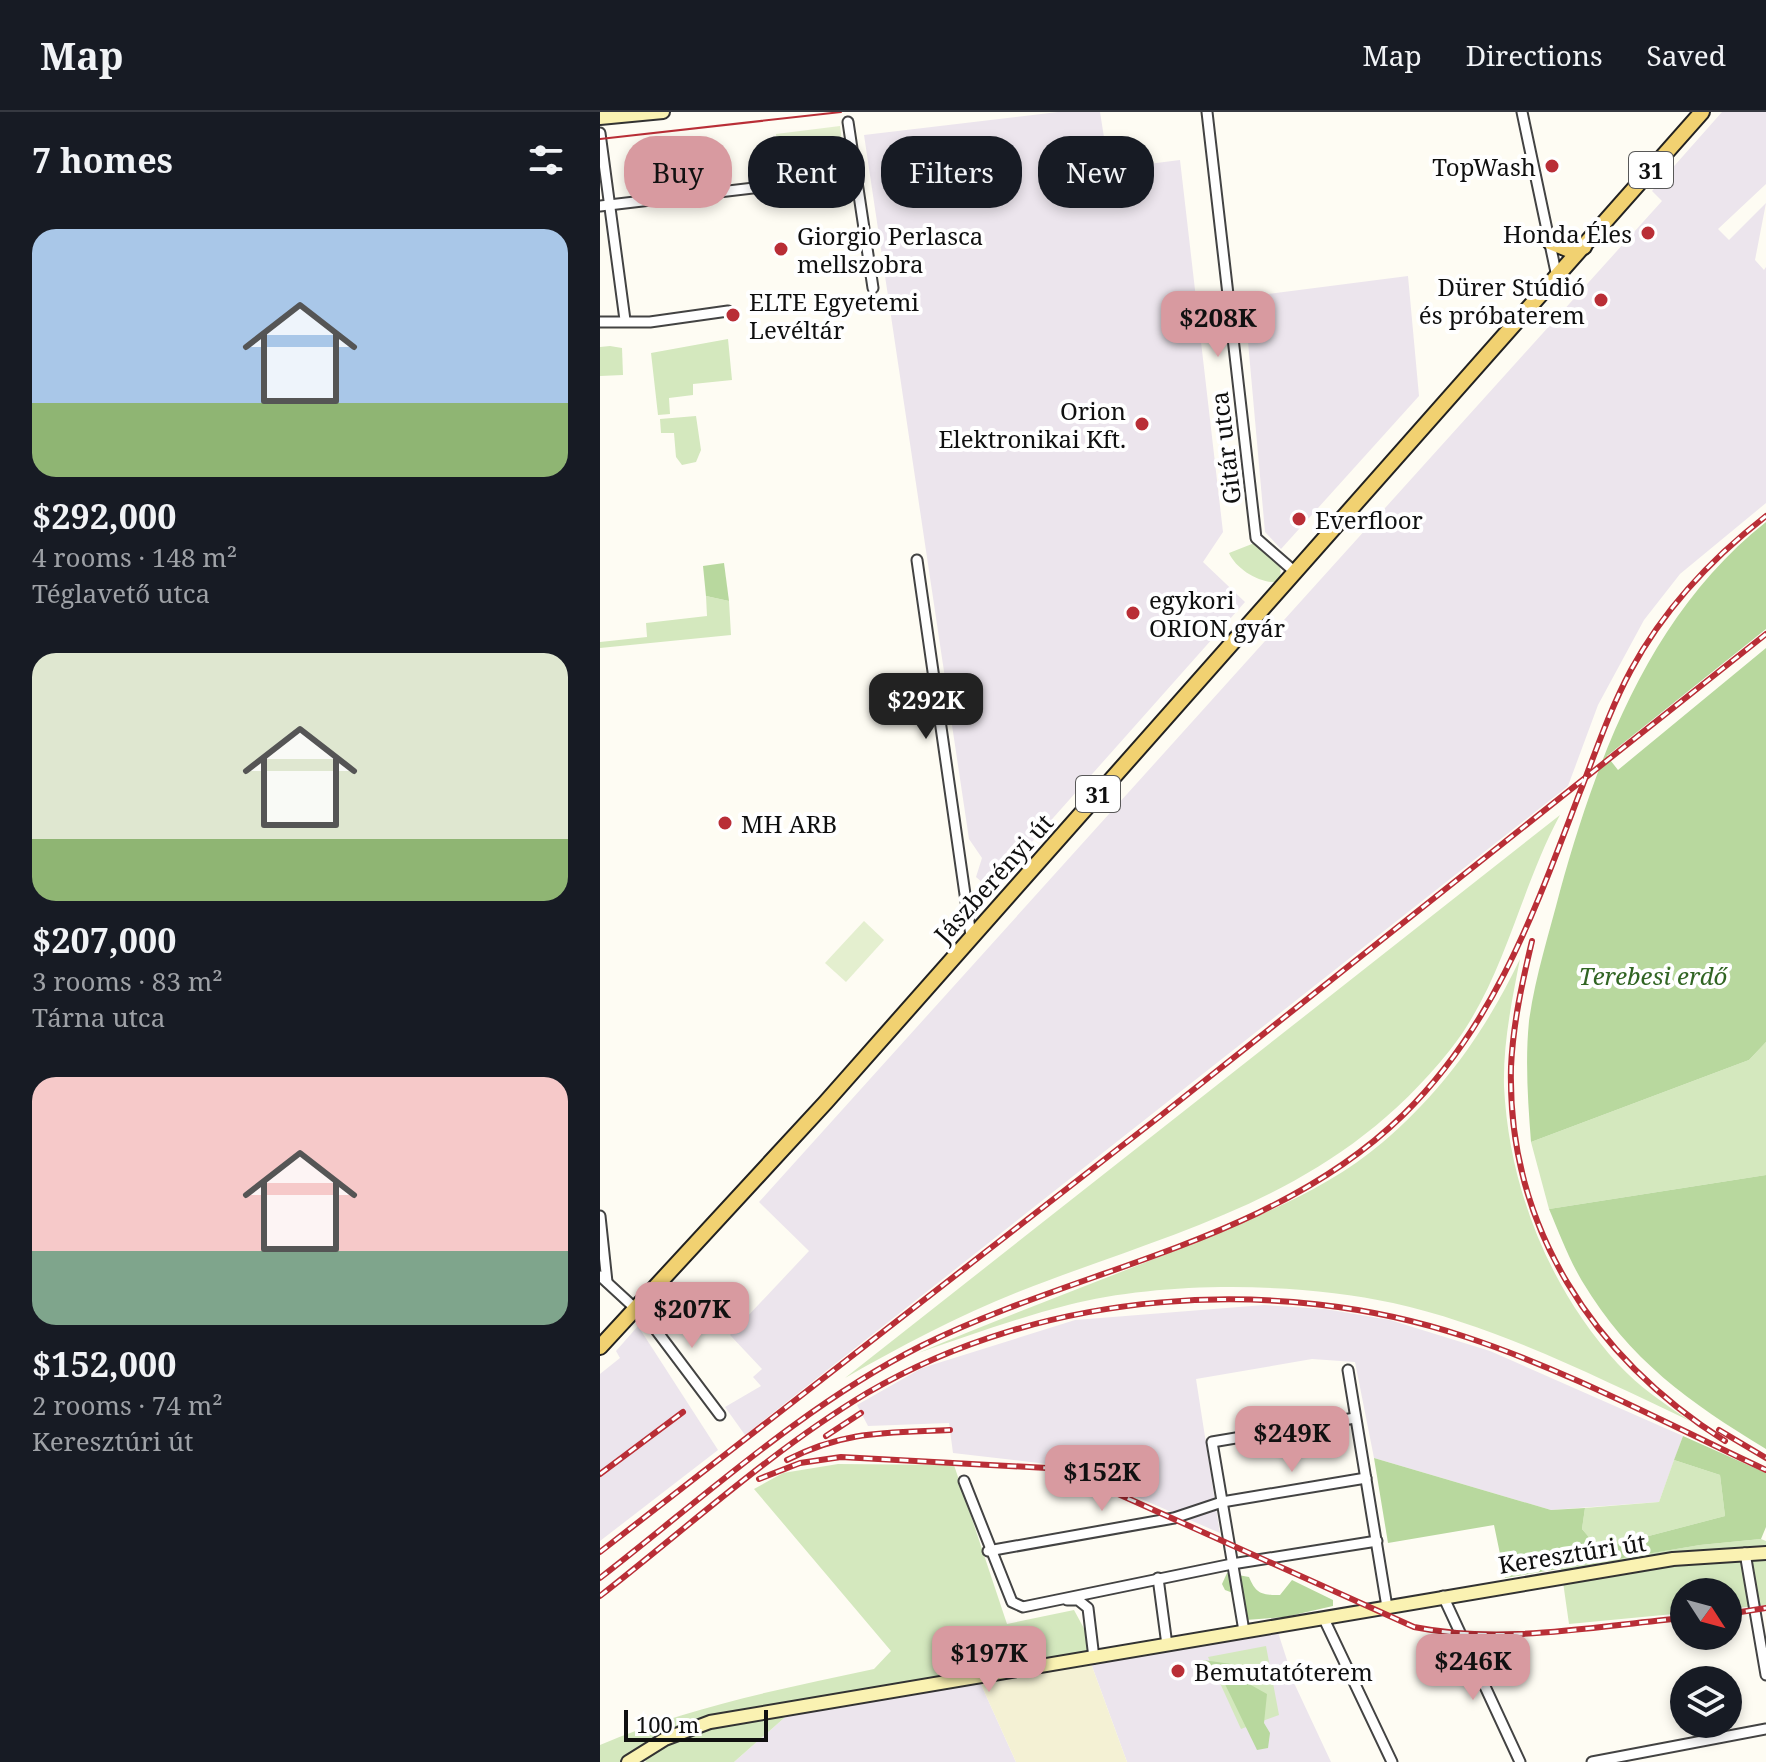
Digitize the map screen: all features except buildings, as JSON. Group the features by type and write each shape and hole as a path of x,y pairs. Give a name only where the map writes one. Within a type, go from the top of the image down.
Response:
{"main road":[{"path":"600,118 663,112"},
{"name":"Jászberényi út","path":"600,1347 826,1102 1702,112"},
{"path":"1550,242 1567,249 1584,247"},
{"name":"Keresztúri út","path":"628,1762 665,1739 710,1722 1673,1559 1766,1553"}],"street":[{"name":"Gitár utca","path":"1207,112 1256,538 1295,572"},
{"path":"1522,112 1557,277"},
{"path":"848,122 850,136"},
{"path":"600,133 604,206 625,320"},
{"path":"604,206 748,189"},
{"path":"861,208 873,288"},
{"path":"600,322 650,322 728,311"},
{"path":"917,560 971,936"},
{"path":"600,1216 603,1279 636,1309 720,1415"},
{"path":"1348,1370 1387,1607"},
{"path":"1244,1631 1212,1442 1355,1418"},
{"path":"988,1551 1174,1518 1222,1502 1366,1478"},
{"path":"964,1481 988,1551 1012,1602 1023,1607 1232,1564 1377,1541"},
{"path":"1745,1553 1762,1635 1766,1675"},
{"path":"1158,1578 1167,1645"},
{"path":"1443,1596 1520,1762"},
{"path":"1060,1600 1078,1600 1088,1608 1094,1658"},
{"path":"1324,1619 1392,1762"},
{"path":"1592,1762 1766,1729"}],"shaded area":[{"path":"1058,112 1100,112 1104,136 1038,136 1038,208 1154,208 1154,163 1180,160 1223,532 1203,562 1245,602 990,889 976,877 982,858 969,839 864,135"},
{"path":"1722,112 1766,112 1766,184 1718,229 1729,240 1766,203 1755,260 1764,270 1766,267 1766,503 1680,574 1644,620 1598,705 1568,786 745,1435 725,1407 761,1386 753,1377 762,1369 730,1335 809,1251 759,1202 1662,201 1652,191"},
{"path":"1408,276 1419,396 1281,549 1265,532 1244,297"},
{"path":"1264,1305 1325,1309 1390,1320 1490,1351 1683,1436 1659,1502 1551,1510 1374,1458 1355,1362 1312,1359 1196,1379 1220,1533 1109,1485 1047,1464 953,1453 949,1423 868,1426 857,1405 922,1368 1075,1320"},
{"path":"638,1326 718,1450 600,1541 600,1374 620,1358 616,1351"},
{"path":"1275,1623 1295,1685 1331,1762 1127,1762 1089,1658"},
{"path":"1089,1658 1127,1762 1016,1762 979,1680"},
{"path":"979,1680 1016,1762 734,1762 792,1711"}],"green space":[{"path":"840,126 841,136 776,136"},
{"path":"728,339 732,380 693,384 693,395 669,398 670,414 658,415 651,353"},
{"path":"600,347 622,348 623,375 600,376"},
{"path":"696,416 701,450 696,462 682,465 676,457 674,433 661,433 660,419"},
{"name":"Terebesi erdő","path":"1766,522 1766,629 1607,756 1618,770 1766,648 1766,1042 1749,1060 1531,1142 1527,1066 1529,1021 1560,891 1592,788 1634,689 1660,643 1691,599 1726,558"},
{"path":"1257,542 1279,564 1278,582 1264,581 1249,574 1237,565 1229,553"},
{"path":"724,563 729,601 706,596 703,566"},
{"path":"706,596 729,601 731,635 600,648 600,642 647,637 646,623 707,616"},
{"path":"1560,815 1533,874 1498,966 1469,1023 1450,1050 1404,1100 1356,1141 1305,1174 1252,1202 1197,1226 996,1301 845,1378"},
{"path":"864,921 884,940 846,982 825,963"},
{"path":"1520,959 1511,1006 1504,1086 1514,1162 1537,1235 1553,1270 1593,1334 1635,1380 1690,1421 1544,1354 1470,1325 1393,1303 1315,1291 1187,1288 1105,1297 1030,1316 918,1353 1245,1222 1340,1174 1383,1142 1444,1080 1478,1034"},
{"path":"1766,1042 1766,1175 1549,1209 1531,1142 1749,1060"},
{"path":"1766,1175 1766,1449 1687,1396 1641,1357 1620,1334 1582,1281 1549,1209"},
{"path":"1683,1436 1766,1473 1766,1527 1761,1539 1700,1545 1505,1578 1494,1525 1388,1543 1374,1458 1551,1510 1585,1508 1582,1529 1599,1549 1725,1516 1720,1475 1674,1460"},
{"path":"1674,1460 1720,1475 1725,1516 1599,1549 1582,1529 1585,1508 1659,1502"},
{"path":"838,1464 954,1465 1007,1624 1074,1610 1087,1634 1089,1658 792,1711 734,1762 646,1762 643,1756 635,1762 600,1762 600,1745 633,1732 735,1700 874,1669 891,1651 754,1489 783,1473"},
{"path":"1766,1541 1766,1605 1742,1608 1742,1578 1670,1578 1670,1614 1569,1624 1561,1568 1700,1545"},
{"path":"1227,1573 1249,1577 1257,1590 1269,1595 1280,1595 1292,1580 1333,1600 1333,1606 1285,1617 1246,1620 1241,1596 1225,1590 1222,1584"},
{"path":"1266,1646 1279,1715 1241,1729 1208,1657"},
{"path":"1203,1660 1231,1664 1242,1680 1267,1694 1264,1723 1270,1733 1268,1748 1257,1750 1223,1680 1201,1667"}],"tram line":[{"path":"600,139 841,112"}],"railway":[{"path":"600,1578 795,1424 878,1370 921,1346 982,1319 1235,1224 1295,1194 1351,1158 1403,1115 1463,1043 1509,964 1546,880 1610,715 1644,648 1658,626 1708,567 1766,516"},
{"path":"600,1552 1159,1117 1766,634"},
{"path":"1532,941 1518,1004 1511,1067 1514,1126 1524,1181 1542,1234 1567,1283 1599,1328 1636,1370 1678,1408 1725,1441"},
{"path":"600,1596 764,1464 867,1393 935,1358 1008,1332 1083,1313 1160,1302 1239,1299 1316,1304 1393,1317 1466,1337 1580,1382 1766,1470"},
{"path":"600,1474 683,1412"},
{"path":"826,1436 861,1413"},
{"path":"787,1460 848,1438 950,1430"},
{"path":"1719,1430 1766,1458"},
{"path":"759,1479 800,1463 841,1457 1047,1468 1107,1489 1414,1627 1448,1632 1515,1634 1670,1620"},
{"path":"1742,1612 1766,1608"}],"place":[{"name":"TopWash","path":"1552,166"},
{"name":"Honda Éles","path":"1648,233"},
{"name":"Giorgio Perlasca mellszobra","path":"781,249"},
{"name":"Dürer Stúdió és próbaterem","path":"1601,300"},
{"name":"ELTE Egyetemi Levéltár","path":"733,315"},
{"name":"Orion Elektronikai Kft.","path":"1142,424"},
{"name":"Everfloor","path":"1299,519"},
{"name":"egykori ORION gyár","path":"1133,613"},
{"name":"MH ARB","path":"725,823"},
{"name":"Bemutatóterem","path":"1178,1671"}]}
